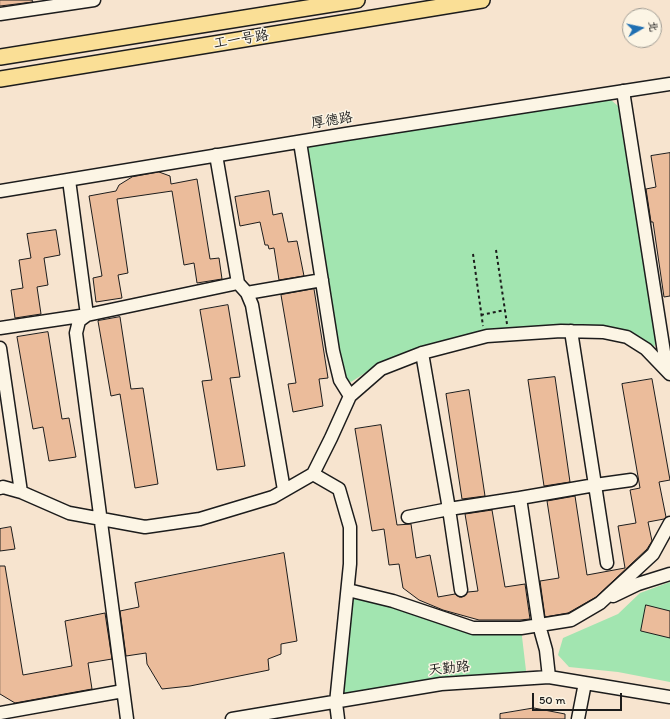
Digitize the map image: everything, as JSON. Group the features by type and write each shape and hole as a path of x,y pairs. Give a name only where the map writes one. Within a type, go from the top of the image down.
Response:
{"main road":[{"name":"工一号路","path":"0,57 357,0"},
{"name":"工一号路","path":"0,79 450,3 482,0"}],"street":[{"path":"0,14 44,4 94,0"},
{"name":"厚德路","path":"0,191 216,155 670,84"},
{"path":"624,91 668,373"},
{"path":"300,142 333,351 340,380 350,396"},
{"path":"216,155 238,283 247,293 252,305 284,490"},
{"path":"69,180 87,315"},
{"path":"247,293 322,280"},
{"path":"0,328 87,315 238,283"},
{"path":"87,315 79,321 76,333 127,719"},
{"path":"0,488 3,487 21,492 69,513 145,527 200,519 272,497 313,474 350,396 381,369 422,353 485,337 571,331 603,332 627,337 646,349 668,373"},
{"path":"571,331 607,563"},
{"path":"0,348 21,492"},
{"path":"422,353 461,590"},
{"path":"313,474 339,490 350,527 348,590 336,702 338,719"},
{"path":"408,517 631,480"},
{"path":"520,498 539,626 546,650 549,678"},
{"path":"600,603 653,554 670,523"},
{"path":"348,590 393,601 473,628 521,628 571,620 600,603 638,584 670,574"},
{"name":"天勤路","path":"232,719 441,684 549,678 670,697"},
{"path":"578,719 585,683"},
{"path":"0,713 123,691"}],"path":[{"path":"496,250 509,335"},
{"path":"473,254 485,337"},
{"path":"481,315 506,310"}],"green space":[{"path":"604,97 611,100 618,106 656,343 653,349 578,327 538,326 508,328 376,366 351,382 346,380 340,367 307,147 312,144"},
{"path":"670,582 670,682 618,672 569,667 558,655 563,638 618,614 640,593"},
{"path":"348,590 473,628 521,628 527,679 336,703"}],"building":[{"path":"0,0 32,0 33,2 0,6"},
{"path":"670,153 670,296 664,297 653,222 651,222 646,189 656,187 651,156"},
{"path":"159,172 170,176 171,184 197,179 210,259 219,258 222,279 197,283 194,263 184,265 172,191 117,199 128,273 118,275 122,298 96,302 93,278 102,276 89,196 116,191 119,185 132,177"},
{"path":"269,191 273,215 282,213 288,242 297,241 304,276 279,280 274,248 269,249 268,245 265,245 260,222 240,226 235,197"},
{"path":"56,230 60,255 44,258 48,285 37,287 41,314 15,318 11,290 23,288 19,260 31,258 27,234"},
{"path":"314,289 328,378 319,379 323,406 293,412 288,384 296,383 281,295"},
{"path":"228,305 240,377 230,378 245,466 217,470 202,381 212,380 200,310"},
{"path":"120,317 131,389 143,388 158,484 135,488 120,394 111,396 98,321"},
{"path":"48,332 62,419 69,418 76,457 49,461 43,427 33,429 17,337"},
{"path":"555,377 570,482 544,486 528,380"},
{"path":"652,379 670,480 659,482 666,517 664,519 648,522 652,541 647,549 596,597 568,613 545,617 540,581 559,578 547,501 575,496 587,575 625,568 618,526 636,523 630,490 640,488 622,384"},
{"path":"469,390 485,496 462,499 446,394"},
{"path":"381,425 397,525 411,524 416,558 430,555 438,597 455,594 462,597 468,592 478,591 465,514 492,510 505,587 525,584 530,619 479,620 443,610 419,600 403,588 399,564 389,565 384,529 372,531 355,429"},
{"path":"11,527 15,549 0,551 0,529"},
{"path":"284,553 297,641 281,644 281,654 268,659 269,670 190,686 162,689 147,664 146,653 126,656 120,611 139,607 135,583"},
{"path":"0,566 5,566 23,675 72,666 65,621 105,613 112,659 88,663 92,689 15,703 0,694"},
{"path":"646,605 670,611 670,638 641,631"},
{"path":"534,708 565,714 565,719 500,719 500,714"}]}
